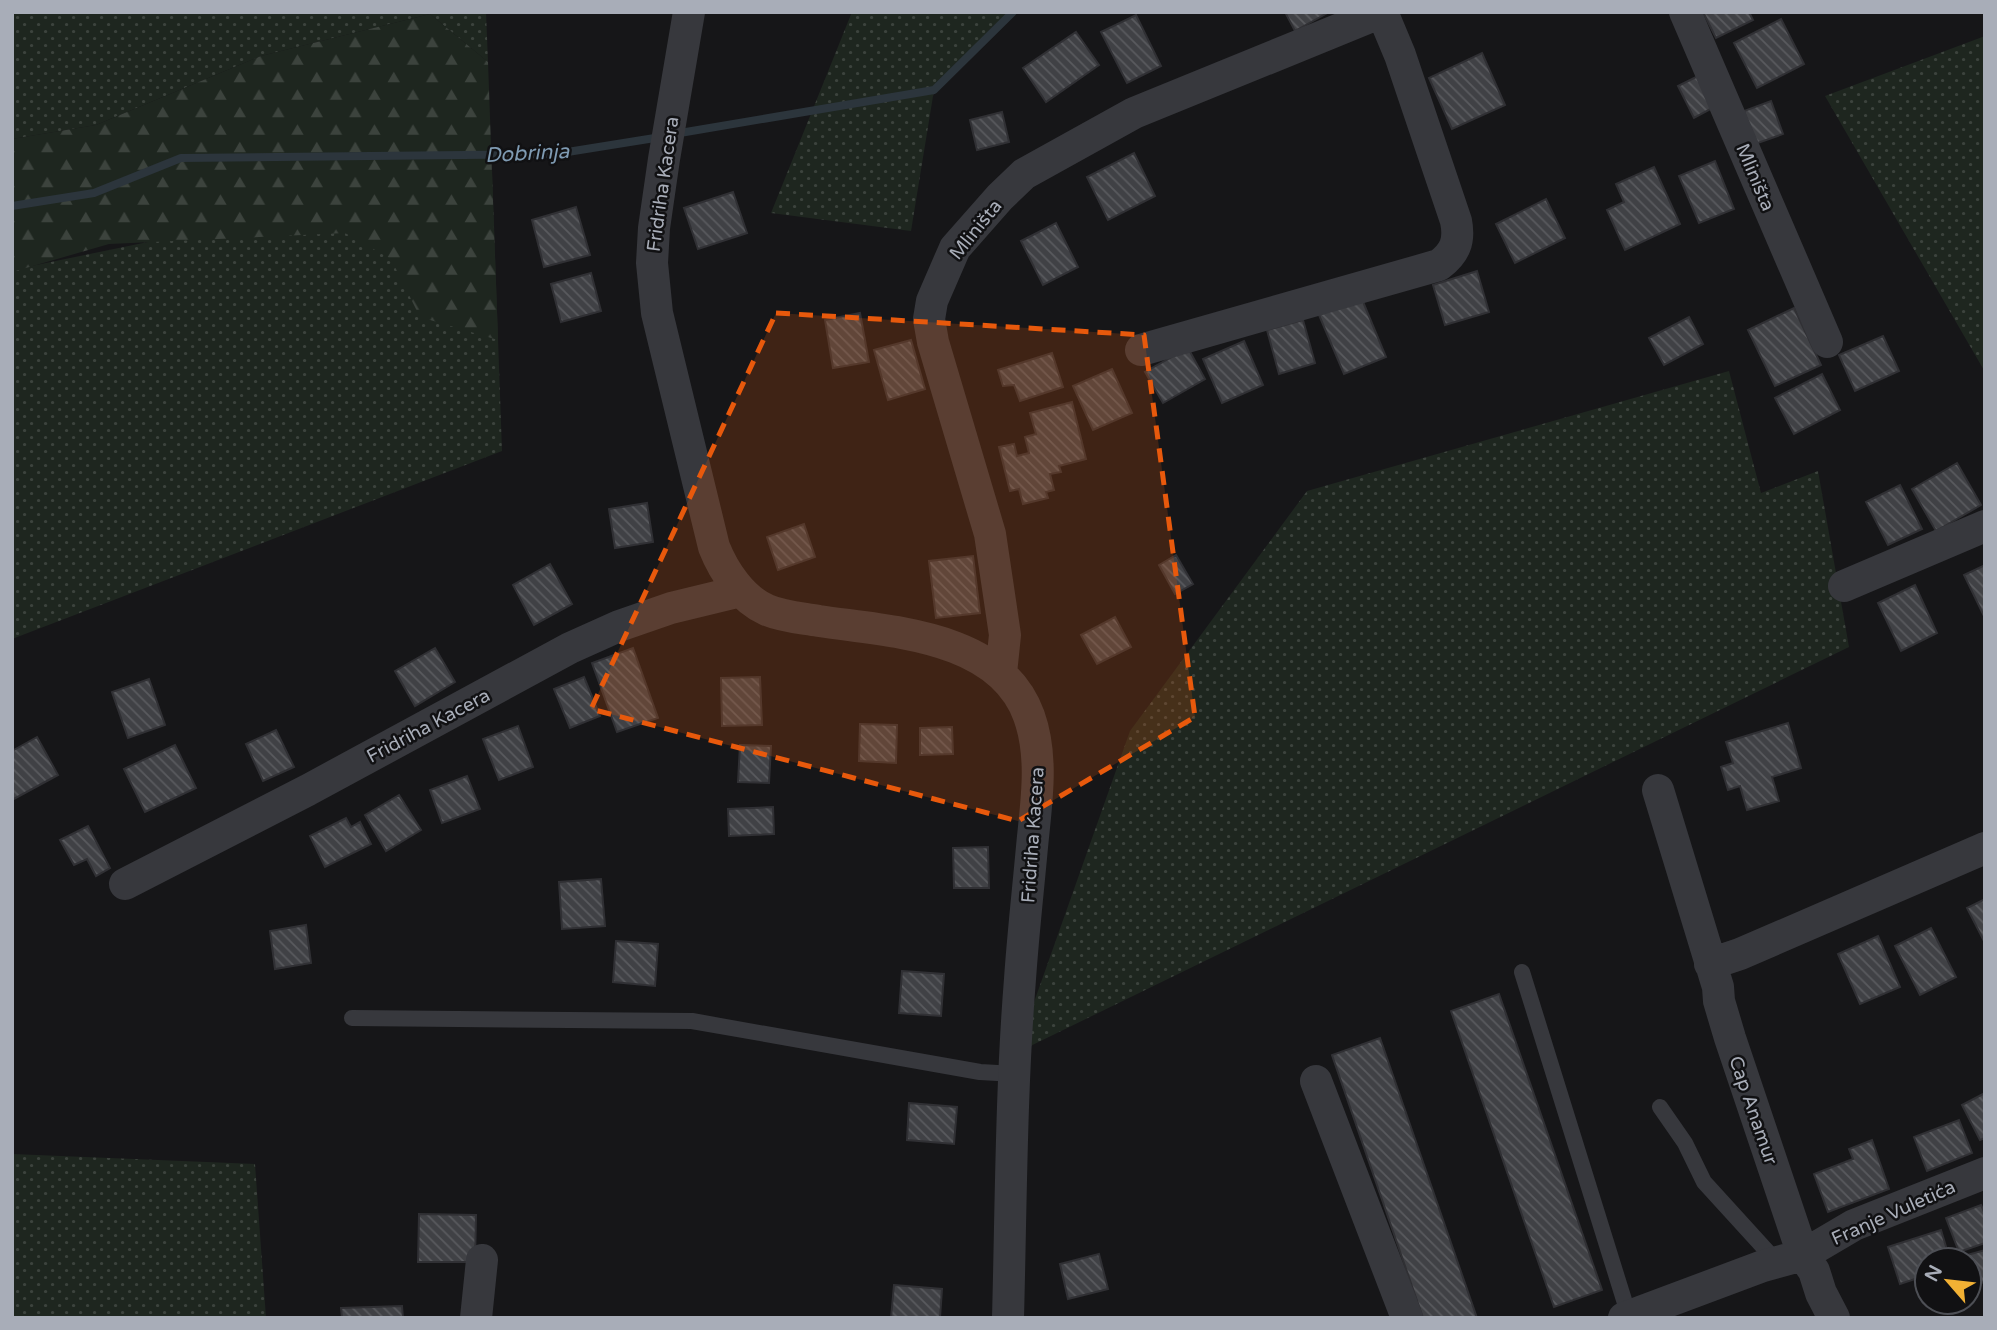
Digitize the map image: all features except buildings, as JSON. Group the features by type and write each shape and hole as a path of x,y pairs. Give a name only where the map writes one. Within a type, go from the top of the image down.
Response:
{"street":[{"name":"Fridriha Kacera","path":"689,12 664,159 652,263 657,313 714,547 721,566 741,591 766,610 791,617 891,632 957,647 978,657 1001,673 1029,715 1037,759 1038,783 1020,981 1008,1318"},
{"name":"Mliništa","path":"1001,673 1005,635 990,534 933,342 929,319 932,301 955,248 1024,174 1134,113 1382,12 1400,55 1456,221 1459,233 1457,245 1449,258 1439,265 1142,350"},
{"name":"Mliništa","path":"1685,12 1827,342"},
{"path":"1844,586 1985,526"},
{"name":"Fridriha Kacera","path":"125,884 320,783 570,648 619,626 671,608 741,591"},
{"name":"Cap Anamur","path":"1658,790 1710,964 1790,1258 1814,1271 1833,1318"},
{"path":"1710,964 1740,954 1985,848"},
{"path":"1316,1082 1407,1318"},
{"name":"Franje Vuletića","path":"1626,1317 1790,1258 1854,1225 1985,1173"},
{"path":"476,1318 482,1259"}],"lane":[{"path":"1522,972 1626,1317"},
{"path":"352,1018 692,1021 981,1072 1015,1074"},
{"path":"1660,1107 1685,1143 1704,1182 1790,1258"}],"highlighted area":[{"path":"776,313 1144,335 1195,717 1018,821 591,709"}],"green space":[{"path":"12,12 486,12 488,62 430,14 261,56 96,125 12,139"},
{"path":"852,12 1013,12 934,90 911,231 771,213"},
{"path":"430,14 488,62 498,340 420,317 391,259 345,233 109,244 12,272 12,139 96,125 261,56"},
{"path":"1985,36 1985,372 1825,96"},
{"path":"492,171 502,451 12,639 12,270"},
{"path":"1729,371 1761,493 1818,471 1849,647 1016,1053 1130,731 1307,491"},
{"path":"12,1154 255,1164 266,1318 12,1318"}],"waterway":[{"name":"Dobrinja","path":"674,134 934,90 1013,12"},
{"name":"Dobrinja","path":"12,206 94,193 181,158 555,154 661,137"}]}
